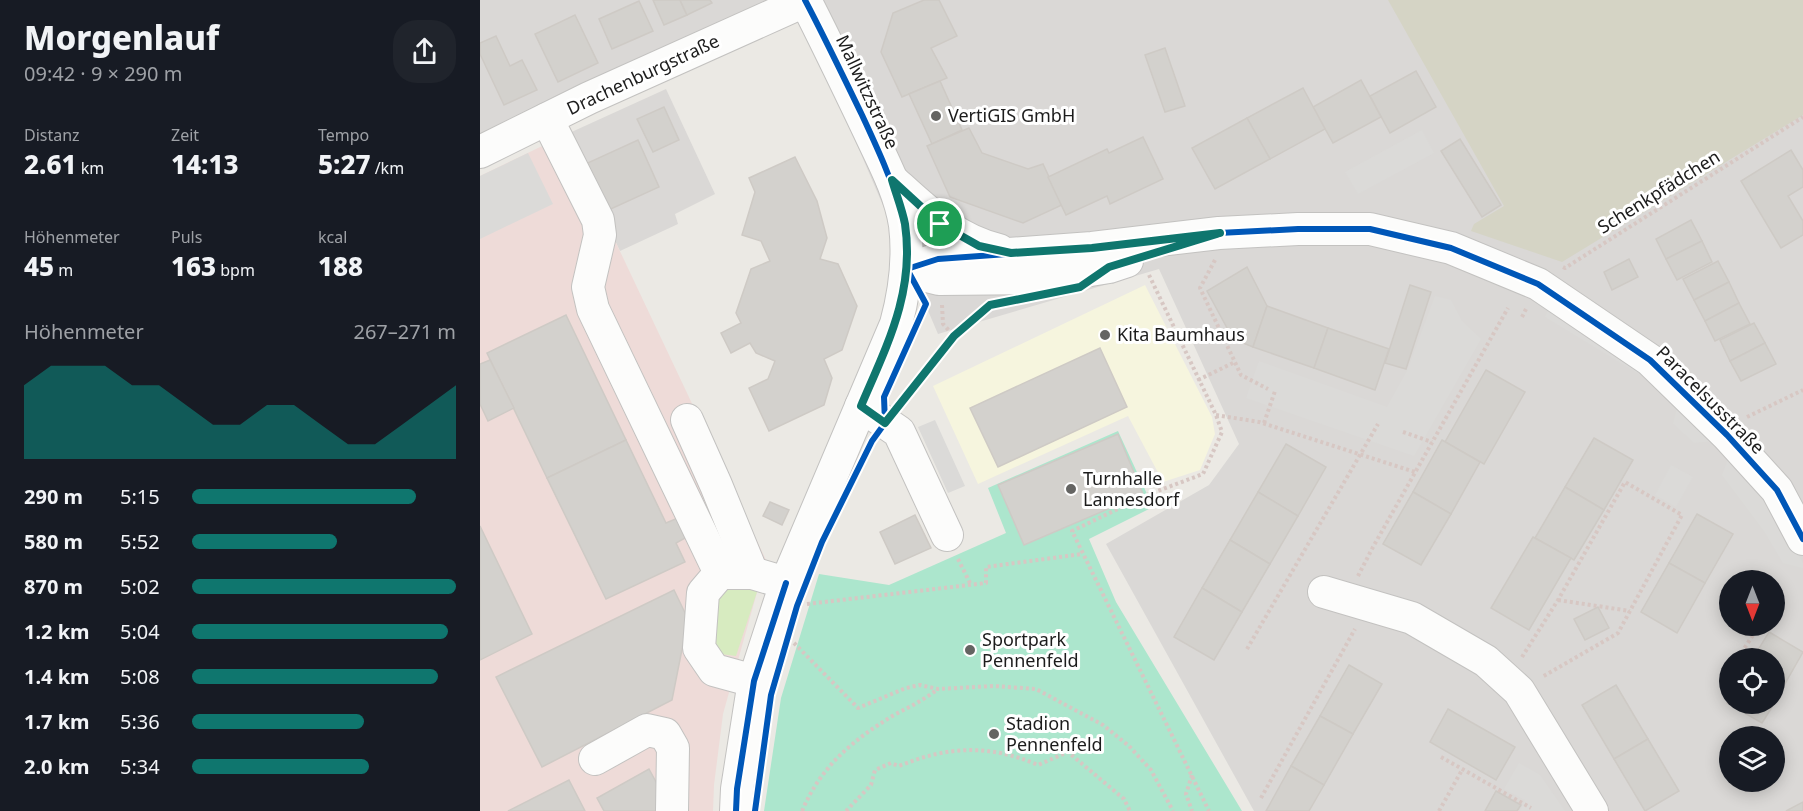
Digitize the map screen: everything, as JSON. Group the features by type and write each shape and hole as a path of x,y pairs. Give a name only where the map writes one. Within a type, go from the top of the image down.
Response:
{"street":[{"name":"Drachenburgstraße","path":"480,152 806,0"},
{"name":"Mallwitzstraße","path":"736,811 737,789 754,681 873,414 904,295 907,269 904,224 892,180 806,0"},
{"path":"547,119 598,220 600,235 588,287 593,309 720,573"},
{"name":"Paracelsusstraße","path":"892,180 940,224 979,246 1011,253"},
{"name":"Paracelsusstraße","path":"907,269 939,259 1092,248 1220,233 1298,229 1370,229 1451,248 1538,284 1650,360 1719,427 1777,490 1803,539"},
{"name":"Paracelsusstraße","path":"907,269 939,279 1041,279 1109,267 1220,233"},
{"path":"873,414 899,432 947,535"},
{"path":"687,420 752,573"},
{"path":"754,681 714,670 699,648 703,593 720,573 752,573 791,594"},
{"path":"1347,599 1412,618 1486,661 1514,686 1592,811"},
{"path":"595,759 647,730 665,734 673,748 672,811"}],"path":[{"path":"1220,233 1216,258 1200,288 1241,375 1268,389"},
{"path":"1145,265 1222,432 1203,474 1147,495 1072,531 1209,811"},
{"path":"873,414 954,336 990,305"},
{"path":"1261,798 1347,599 1373,547 1508,308"},
{"path":"1198,380 1235,362"},
{"path":"1719,427 1803,390"},
{"path":"1264,423 1275,391"},
{"path":"1216,415 1264,423 1415,472"},
{"path":"1246,649 1378,424"},
{"path":"1403,432 1432,442"},
{"path":"1625,482 1682,515 1618,633 1514,686 1558,600 1625,482"},
{"path":"791,594 986,583 986,567 1082,554"},
{"path":"1558,600 1630,611"},
{"path":"787,636 858,708 906,688 920,685 938,689 994,686 1036,689 1102,725 1129,746 1151,770 1173,811"},
{"path":"802,811 818,779 837,757 867,732 926,699 938,689"},
{"path":"846,811 871,785 875,770 891,763 899,766 942,752 979,750 1003,753 1038,765 1068,752 1124,799 1130,811"},
{"path":"1440,757 1531,808"},
{"path":"1439,811 1462,770"},
{"path":"1192,774 1186,794 1192,811"}],"shaded area":[{"path":"480,0 781,0 480,141"},
{"path":"795,0 1803,0 1803,811 1254,811 1106,544 1209,485 1239,444 1159,269 938,334"},
{"path":"1388,0 1803,0 1803,115 1562,262 1471,231 1474,224 1504,206"},
{"path":"666,89 715,194 675,214 678,224 620,251 565,135"},
{"path":"1422,130 1434,153 1358,194 1345,172"},
{"path":"565,135 766,560 723,714 713,811 480,811 480,176"},
{"path":"528,153 553,204 480,239 480,176"},
{"name":"Kita Baumhaus","path":"1145,285 1212,417 1215,434 1200,470 1163,482 1128,416 978,484 933,386"},
{"path":"1435,296 1451,300 1462,321 1481,339 1414,456 1246,398 1259,361 1387,407 1407,371"},
{"path":"1549,309 1586,331 1660,387 1545,317"},
{"path":"1678,404 1715,441 1694,443 1673,424"},
{"path":"935,420 965,486 948,493 918,427"},
{"path":"1729,457 1774,513 1803,563 1803,568 1783,563 1764,531 1722,475"},
{"path":"1671,465 1693,477 1676,507 1655,495"},
{"path":"1519,763 1540,775 1565,811 1520,811 1525,800 1504,789"}],"green space":[{"name":"Sportpark Pennenfeld","path":"1118,431 1153,507 1089,539 1116,602 1242,811 764,811 781,698 819,574 889,585 1006,533 988,488"},
{"path":"734,583 759,586 736,656 720,654 713,647 714,606 721,592"}],"building":[{"path":"653,0 680,0 687,15 664,25"},
{"path":"680,0 710,0 712,3 687,15"},
{"path":"924,0 939,0 957,36 931,48 947,78 902,97 881,52 893,13"},
{"path":"639,1 653,31 612,49 599,19"},
{"path":"575,15 598,63 558,82 535,34"},
{"path":"496,36 510,66 522,60 537,90 504,105 480,54 480,43"},
{"path":"1165,48 1185,106 1165,112 1145,55"},
{"path":"1416,71 1436,107 1390,133 1370,96"},
{"path":"1361,80 1381,117 1333,143 1313,107"},
{"path":"940,81 962,130 932,144 909,94"},
{"path":"1303,88 1325,129 1270,159 1247,118"},
{"path":"664,107 679,140 653,152 637,119"},
{"path":"1247,118 1270,159 1215,189 1192,148"},
{"path":"969,128 982,153 1028,169 1043,164 1062,205 1023,223 950,197 927,146"},
{"path":"1143,137 1163,179 1110,204 1107,196 1066,215 1048,177 1107,149 1109,153"},
{"path":"1460,139 1501,205 1482,217 1441,151"},
{"path":"638,140 659,187 602,213 581,166"},
{"path":"1791,150 1803,170 1803,187 1788,196 1803,221 1803,235 1781,248 1741,181"},
{"path":"795,157 817,201 827,238 820,259 838,264 857,306 842,350 824,359 832,378 824,405 769,431 749,388 768,379 775,361 756,353 750,343 731,353 721,333 741,323 736,313 751,269 770,261 761,241 742,235 755,192 749,178"},
{"path":"1691,220 1702,241 1666,259 1656,239"},
{"path":"1702,241 1712,262 1677,280 1666,259"},
{"path":"1629,259 1638,277 1612,290 1604,272"},
{"path":"1718,261 1729,282 1694,300 1683,279"},
{"path":"1247,267 1267,306 1253,347 1233,339 1207,291"},
{"path":"1729,282 1739,303 1705,321 1694,300"},
{"path":"1410,285 1431,292 1406,369 1385,363"},
{"path":"1739,303 1750,324 1715,341 1705,321"},
{"path":"1267,306 1328,328 1314,368 1253,347"},
{"path":"566,315 626,440 547,478 487,353"},
{"path":"1754,323 1765,343 1730,361 1720,340"},
{"path":"1328,328 1389,349 1375,390 1314,368"},
{"path":"1765,343 1776,364 1741,381 1730,361"},
{"path":"1100,348 1127,407 998,467 970,408"},
{"path":"490,360 514,408 488,421 480,404 480,364"},
{"path":"1486,370 1525,392 1484,464 1445,442"},
{"name":"Turnhalle Lannesdorf","path":"1118,434 1143,494 1024,545 998,485"},
{"path":"1594,438 1633,460 1604,510 1565,487"},
{"path":"626,440 666,523 678,518 687,537 676,543 685,562 606,599 547,478"},
{"path":"1442,440 1480,462 1451,514 1413,492"},
{"path":"1286,444 1326,467 1298,516 1258,492"},
{"path":"1565,487 1604,510 1574,560 1535,538"},
{"path":"1258,492 1298,516 1270,564 1230,540"},
{"path":"1413,492 1451,514 1421,565 1383,544"},
{"path":"770,502 789,510 782,525 763,516"},
{"path":"1697,514 1733,534 1705,583 1669,563"},
{"path":"915,515 931,548 895,564 880,532"},
{"path":"480,526 532,634 480,660"},
{"path":"1533,537 1571,558 1529,630 1491,608"},
{"path":"1230,540 1270,564 1242,612 1202,588"},
{"path":"1669,563 1705,583 1677,633 1641,612"},
{"path":"1202,588 1242,612 1214,660 1174,637"},
{"path":"674,590 688,619 672,700 542,767 496,677"},
{"path":"1598,607 1609,628 1585,640 1574,619"},
{"path":"1767,636 1776,636 1803,652 1785,684 1785,648 1759,648"},
{"path":"1349,665 1382,684 1353,734 1320,716"},
{"path":"1616,685 1648,739 1614,759 1582,705"},
{"path":"1448,709 1515,747 1496,780 1430,742"},
{"path":"1746,714 1768,714 1762,723"},
{"path":"1320,716 1353,734 1324,785 1291,766"},
{"path":"1648,739 1679,791 1645,811 1614,759"},
{"path":"1291,766 1324,785 1309,811 1266,811"},
{"path":"649,769 668,804 655,811 604,811 597,798"},
{"path":"569,780 585,811 508,811"},
{"path":"1496,791 1521,805 1517,811 1485,811"},
{"path":"1803,802 1803,811 1786,811"}],"cycle path":[{"path":"805,0 882,159 898,202 903,224 907,270 901,309 861,406"},
{"path":"907,269 938,259 1092,248 1219,233 1298,229 1370,229 1451,248 1538,284 1650,360 1727,435 1777,490 1803,539"},
{"path":"755,811 771,695 797,606 822,542 872,441 885,423 884,397 926,304 907,269"},
{"path":"736,811 737,789 754,681 786,583"}],"place":[{"name":"VertiGIS GmbH","path":"936,116"},
{"name":"Kita Baumhaus","path":"1105,335"},
{"name":"Turnhalle Lannesdorf","path":"1071,489"},
{"name":"Sportpark Pennenfeld","path":"970,650"},
{"name":"Stadion Pennenfeld","path":"994,734"}],"route":[{"path":"892,180 940,224 979,246 1011,253 1092,248 1220,233 1109,267 1080,287 990,305 954,336 885,423 861,406 896,324 904,295 907,269 904,224 892,180"}]}
